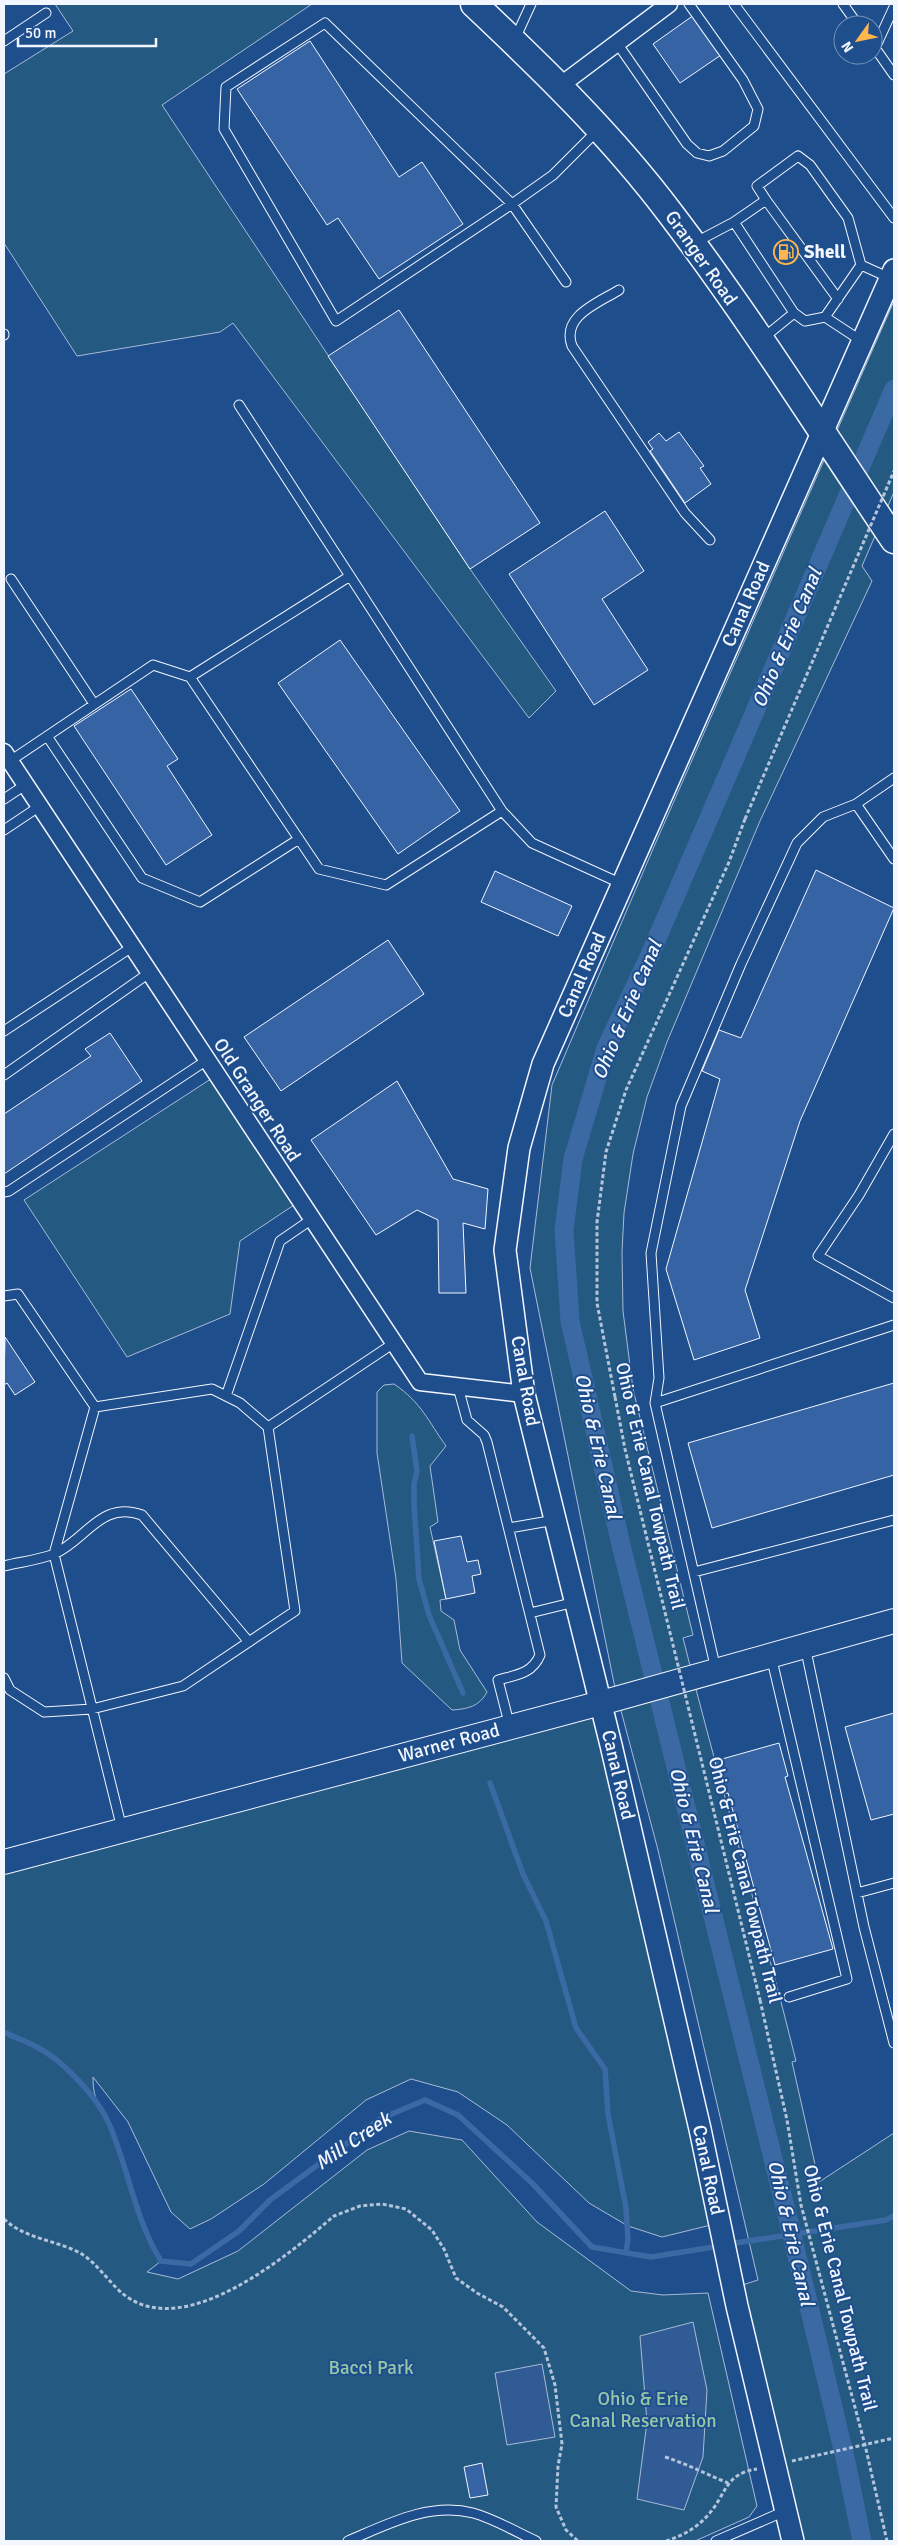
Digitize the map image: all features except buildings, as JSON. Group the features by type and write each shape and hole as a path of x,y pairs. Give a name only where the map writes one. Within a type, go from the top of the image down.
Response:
{"main road":[{"name":"Granger Road","path":"474,4 561,85 670,212 823,432 894,540"},
{"name":"Warner Road","path":"4,1862 510,1727 894,1621"}],"street":[{"path":"561,85 669,4"},
{"name":"Canal Road","path":"793,2541 714,2202 609,1700 576,1602 524,1394 506,1250 519,1148 543,1064 892,274"},
{"name":"Old Granger Road","path":"7,756 420,1382 524,1394"}],"lane":[{"path":"514,42 531,4"},
{"path":"617,43 687,144 697,153 709,156 724,151 754,126 758,109 744,80 689,4"},
{"path":"734,4 894,218"},
{"path":"843,4 851,15"},
{"path":"883,28 894,7"},
{"path":"4,41 46,13"},
{"path":"566,282 512,204 325,23 226,87 224,129 336,321 512,204 553,175 599,129"},
{"path":"883,59 894,75"},
{"path":"734,222 794,313 804,321 825,317 838,299 860,266 848,218 810,165 798,156 757,186 838,299"},
{"path":"692,244 734,222 766,200"},
{"path":"860,266 892,274"},
{"path":"619,290 576,317 569,331 572,346 685,513 710,540"},
{"path":"760,341 794,313"},
{"path":"825,317 863,342"},
{"path":"239,405 502,812 532,843 622,884"},
{"path":"190,677 350,576"},
{"path":"11,579 94,704"},
{"path":"7,756 47,736 153,665 190,677 319,869 386,886 502,812"},
{"path":"47,736 142,878 200,902 299,839"},
{"path":"716,1670 655,1403 659,1378 651,1253 681,1106 741,964 797,843 824,817 856,804 894,778"},
{"path":"4,799 25,785"},
{"path":"856,804 894,859"},
{"path":"4,830 40,806"},
{"path":"4,1031 132,947"},
{"path":"4,1075 149,973"},
{"path":"4,1192 25,1181 207,1060"},
{"path":"894,1134 859,1195 818,1256 894,1298"},
{"path":"226,1396 280,1241 312,1219"},
{"path":"4,1296 18,1294 94,1408 54,1554 122,1830"},
{"path":"655,1403 894,1325"},
{"path":"268,1426 394,1343"},
{"path":"458,1387 467,1420 484,1435 487,1442 540,1655 530,1671 498,1680 510,1727"},
{"path":"4,1678 10,1690 44,1712 92,1710 183,1686 295,1611 268,1426 240,1403 212,1390 94,1408"},
{"path":"4,1566 54,1554 112,1512 130,1510 142,1515 249,1642"},
{"path":"509,1528 555,1520"},
{"path":"694,1572 894,1520"},
{"path":"530,1613 576,1602"},
{"path":"805,1646 857,1893 894,2043"},
{"path":"771,1655 847,1979 789,1997"},
{"path":"857,1893 894,1883"},
{"path":"348,2541 398,2520 440,2509 476,2514 536,2541"},
{"path":"716,2541 786,2511"}],"path":[{"name":"Ohio & Erie Canal Towpath Trail","path":"887,2541 815,2264 801,2205 787,2120 760,2000 614,1397 597,1304 597,1222 606,1152 626,1090 729,862 745,820 894,471"},
{"path":"4,2219 33,2236 79,2253 96,2265 127,2297 159,2309 175,2309 207,2301 250,2280 334,2216 349,2210 382,2204 406,2209 432,2230 444,2249 456,2278 477,2293 503,2307 544,2348 554,2385 562,2444 558,2466 556,2507 566,2530 578,2541"},
{"path":"791,2461 894,2438"},
{"path":"665,2457 694,2466 703,2473 728,2483"},
{"path":"666,2541 688,2532 701,2523 710,2513 728,2483 735,2476 758,2469"}],"green space":[{"path":"55,4 312,4 162,105 470,569 556,691 529,718 233,323 220,332 77,356 4,243 4,74 73,31"},
{"path":"894,301 894,492 862,566 872,581 760,821 667,1042 647,1097 633,1154 624,1213 622,1252 623,1311 633,1389 693,1635 683,1638 796,2061 792,2062 819,2182 894,2133 894,2541 793,2541 733,2288 758,2280 658,1850 615,1688 530,1268 552,1085 656,842"},
{"path":"217,1075 300,1201 240,1241 230,1314 127,1357 24,1200"},
{"path":"394,1384 418,1405 446,1446 430,1466 438,1522 430,1527 446,1599 440,1600 441,1611 454,1620 460,1650 487,1692 480,1701 468,1708 452,1710 402,1663 396,1579 377,1453 377,1392 384,1385"},
{"path":"601,1703 719,2223 662,2237 628,2226 589,2203 507,2125 458,2092 411,2079 366,2100 264,2184 211,2219 190,2229 171,2212 128,2122 93,2077 93,2086 98,2104 110,2127 132,2196 152,2245 161,2261 147,2272 178,2279 238,2251 367,2150 409,2131 462,2140 537,2222 631,2291 663,2295 708,2293 757,2506 749,2517 695,2541 4,2541 4,1862"}],"shaded area":[{"path":"693,2322 707,2390 703,2457 684,2510 637,2499 647,2422 640,2336"},
{"path":"542,2364 555,2437 507,2445 495,2373"}],"waterway":[{"name":"Ohio & Erie Canal","path":"862,2541 846,2462 792,2235 621,1545 570,1321 564,1230 573,1159 606,1048 649,957 894,389"},
{"path":"412,1436 417,1471 414,1484 414,1504 419,1579 429,1615 463,1693"},
{"path":"490,1783 523,1874 546,1921 576,2028 605,2069 608,2114 626,2208 628,2239 626,2253"},
{"name":"Mill Creek","path":"4,2032 35,2046 57,2060 78,2080 97,2103 117,2143 138,2212 161,2261 191,2264 239,2231 270,2200 380,2119 425,2100 458,2115 532,2183 592,2247 651,2257 720,2246"},
{"name":"Mill Creek","path":"729,2244 886,2220 894,2216"}],"place":[{"name":"Shell","path":"786,252"}],"park label":[{"name":"Bacci Park","path":"371,2368"},
{"name":"Ohio & Erie Canal Reservation","path":"643,2410"}]}
